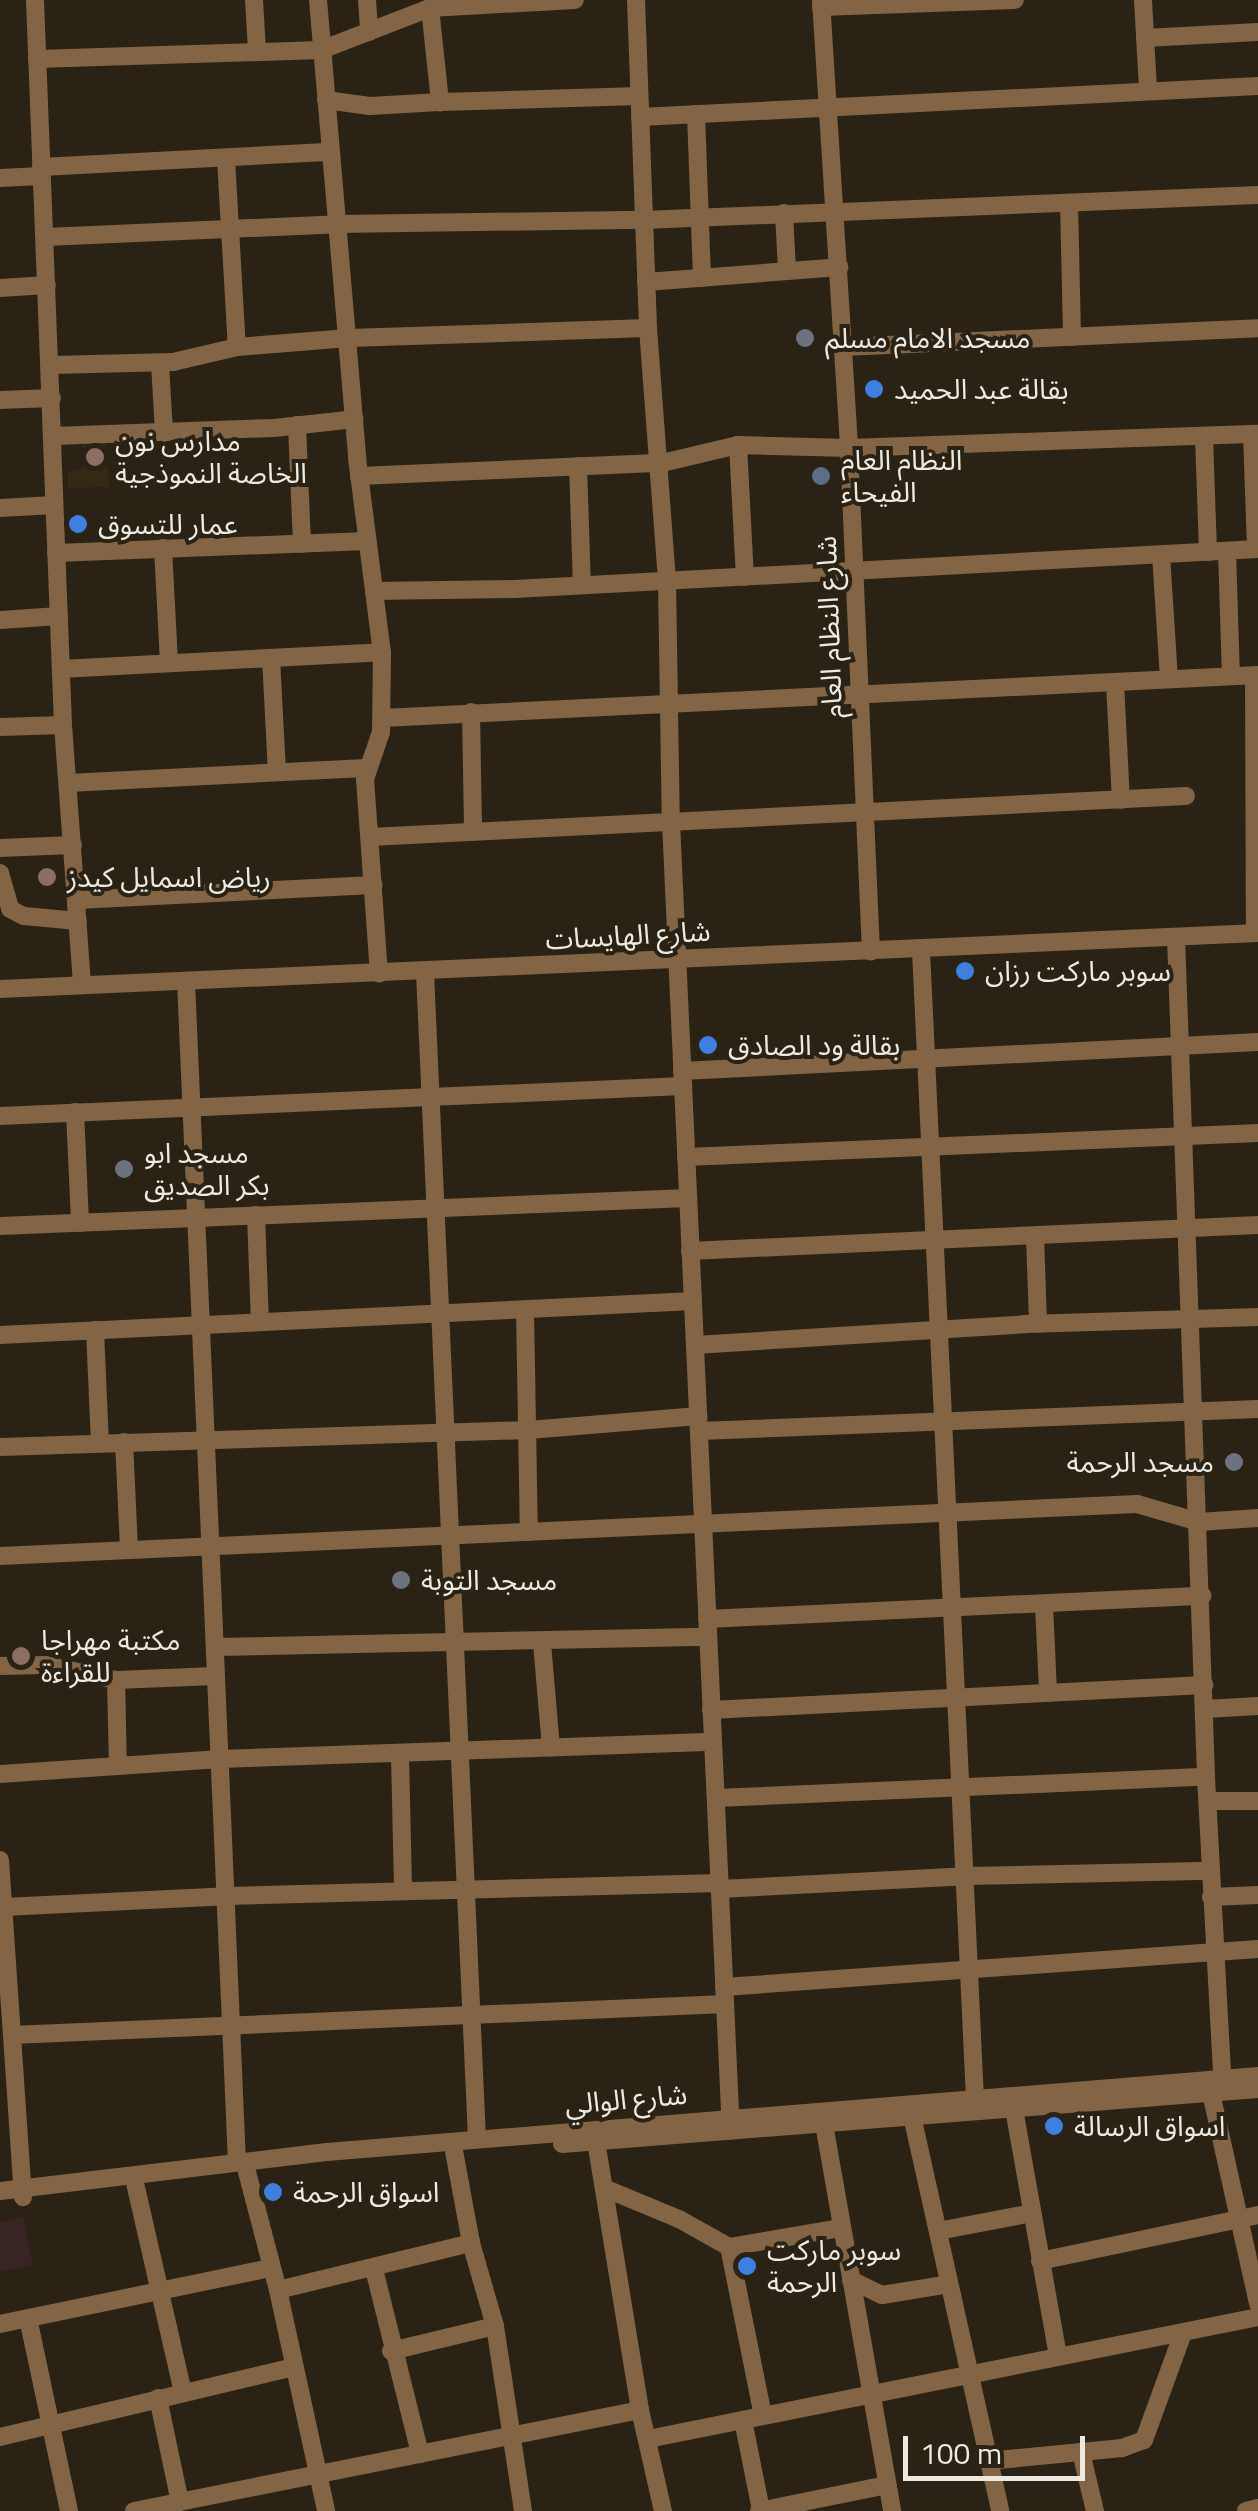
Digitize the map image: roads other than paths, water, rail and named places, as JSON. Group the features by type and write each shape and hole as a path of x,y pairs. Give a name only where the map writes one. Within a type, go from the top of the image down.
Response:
{"street":[{"path":"36,0 63,725 82,985"},
{"path":"254,0 257,52"},
{"path":"318,0 359,476 382,652 382,718 366,768 378,973"},
{"path":"367,0 369,32"},
{"path":"38,59 321,50 430,8 575,0"},
{"path":"636,0 648,328 662,462 671,822 730,2125"},
{"path":"821,4 1016,0"},
{"path":"1143,0 1148,89"},
{"name":"شارع النظام العام","path":"821,4 844,347 871,952"},
{"path":"430,8 440,102"},
{"path":"1145,38 1258,32"},
{"path":"640,116 1258,86"},
{"path":"326,100 370,106 639,96"},
{"path":"696,114 702,278"},
{"path":"0,178 42,171 331,152"},
{"path":"226,159 237,347"},
{"path":"46,236 338,224 642,220 1258,195"},
{"path":"1069,203 1072,337"},
{"path":"784,214 788,271"},
{"path":"646,282 839,268"},
{"path":"0,288 48,285"},
{"path":"52,365 160,363 237,347 349,338 648,328"},
{"path":"844,347 1258,328"},
{"path":"160,363 164,434"},
{"path":"0,400 52,398"},
{"path":"53,436 164,434 355,419"},
{"path":"297,425 302,544"},
{"path":"359,476 662,462 738,444 849,448 1255,434 1257,549 582,586 374,591"},
{"path":"1204,437 1232,676"},
{"path":"738,444 745,577"},
{"path":"578,466 582,586"},
{"path":"0,508 54,505"},
{"path":"56,553 367,541"},
{"path":"163,548 169,662"},
{"path":"1161,556 1169,680"},
{"path":"0,620 59,616"},
{"path":"61,669 382,652"},
{"path":"271,658 277,771"},
{"path":"382,718 1256,675 1256,933"},
{"path":"1115,682 1122,800"},
{"path":"471,712 472,830"},
{"path":"0,727 63,725"},
{"path":"68,782 366,768"},
{"path":"370,838 1186,796"},
{"path":"0,848 74,845"},
{"path":"0,873 10,909 24,916 78,920"},
{"path":"77,900 374,886"},
{"name":"شارع الهايسات","path":"0,989 1256,933"},
{"path":"1176,936 1218,2088 1239,2219 1258,2304"},
{"path":"921,950 975,2098"},
{"path":"425,972 477,2139"},
{"path":"186,981 231,2028 242,2166 278,2290 326,2511"},
{"path":"0,1116 430,1098 926,1059 1258,1042"},
{"path":"75,1112 80,1222"},
{"path":"686,1158 1258,1132"},
{"path":"0,1226 688,1198"},
{"path":"256,1216 260,1322"},
{"path":"690,1251 1258,1226"},
{"path":"1035,1236 1038,1324"},
{"path":"0,1335 693,1302"},
{"path":"525,1310 530,1532"},
{"path":"694,1344 1038,1324 1258,1317"},
{"path":"95,1330 100,1443"},
{"path":"0,1447 698,1423 945,1424 1258,1409"},
{"path":"124,1442 129,1550"},
{"path":"0,1556 1137,1504 1199,1522 1258,1518"},
{"path":"216,1647 454,1639 542,1643 953,1608 1202,1596"},
{"path":"1044,1604 1048,1693"},
{"path":"542,1643 551,1748"},
{"path":"0,1666 45,1665 116,1680 215,1676"},
{"path":"116,1680 118,1766"},
{"path":"711,1710 1204,1685"},
{"path":"1205,1708 1258,1706"},
{"path":"0,1774 220,1760 713,1742"},
{"path":"400,1755 403,1890"},
{"path":"716,1798 1206,1777"},
{"path":"1208,1801 1258,1801"},
{"path":"0,1860 4,2002 12,2035 22,2192"},
{"path":"4,1908 403,1890 720,1886 1211,1871"},
{"path":"1211,1897 1258,1895"},
{"path":"12,2035 472,2015 724,1995 968,1969 1258,1949"},
{"name":"شارع الوالي","path":"0,2202 22,2192 477,2139 730,2125 824,2124 1014,2109 1218,2088 1258,2076"},
{"name":"شارع الوالي","path":"0,2191 135,2183 242,2166 596,2142 975,2098 1258,2089"},
{"path":"1014,2109 1058,2355"},
{"path":"912,2116 1000,2511"},
{"path":"824,2124 892,2511"},
{"path":"596,2142 640,2410 662,2511"},
{"path":"454,2151 471,2243 496,2326 523,2511"},
{"path":"135,2183 182,2392"},
{"path":"604,2188 679,2219 728,2247 841,2228"},
{"path":"938,2231 1032,2213"},
{"path":"1040,2260 1258,2215"},
{"path":"278,2290 471,2243"},
{"path":"728,2247 753,2418 760,2511 887,2485"},
{"path":"0,2324 270,2268"},
{"path":"374,2269 391,2352 420,2454"},
{"path":"851,2280 882,2295 949,2284"},
{"path":"648,2439 1258,2317"},
{"path":"28,2318 69,2511"},
{"path":"391,2352 496,2326"},
{"path":"988,2461 1122,2448 1144,2440 1183,2333"},
{"path":"0,2437 293,2367"},
{"path":"158,2398 180,2502"},
{"path":"134,2511 180,2502 204,2504 320,2473 640,2410"},
{"path":"1081,2452 1096,2511"},
{"path":"1246,2511 1258,2508"}],"place":[{"name":"مسجد الامام مسلم","path":"805,338"},
{"name":"بقالة عبد الحميد","path":"874,389"},
{"name":"مدارس نون الخاصة النموذجية","path":"95,457"},
{"name":"النظام العام الفيحاء","path":"821,476"},
{"name":"عمار للتسوق","path":"78,524"},
{"name":"رياض اسمايل كيدز","path":"47,877"},
{"name":"سوبر ماركت رزان","path":"965,971"},
{"name":"بقالة ود الصادق","path":"708,1045"},
{"name":"مسجد ابو بكر الصديق","path":"124,1169"},
{"name":"مسجد الرحمة","path":"1234,1462"},
{"name":"مسجد التوبة","path":"401,1580"},
{"name":"مكتبة مهراجا للقراءة","path":"21,1656"},
{"name":"اسواق الرسالة","path":"1054,2126"},
{"name":"اسواق الرحمة","path":"273,2192"},
{"name":"سوبر ماركت الرحمة","path":"747,2266"}]}
